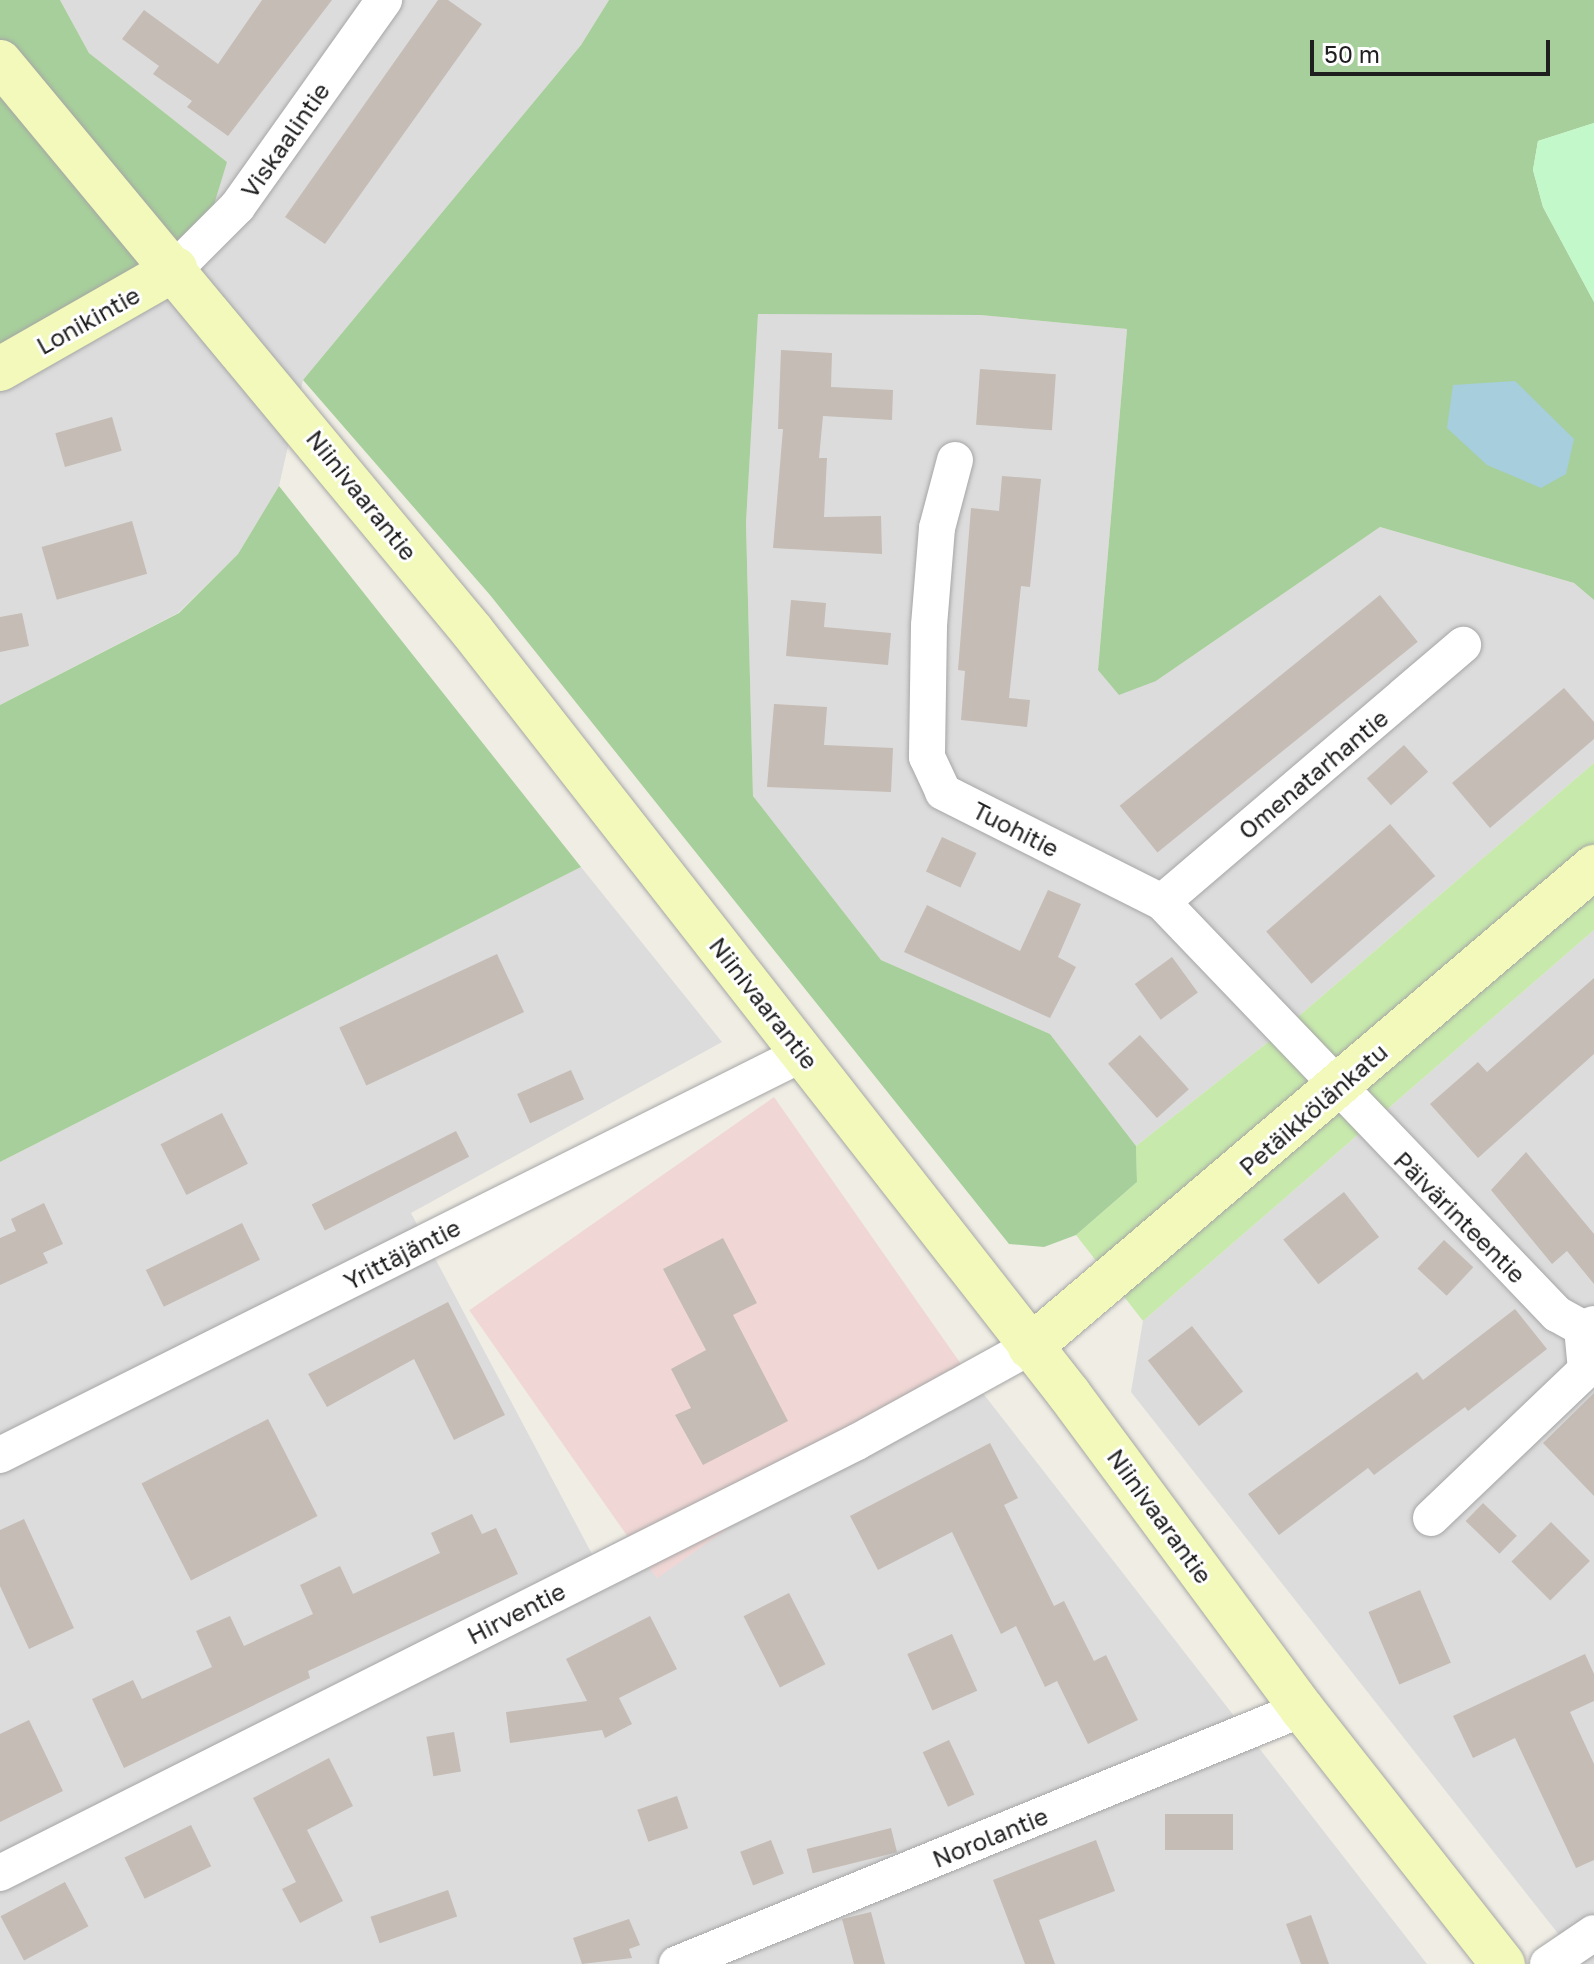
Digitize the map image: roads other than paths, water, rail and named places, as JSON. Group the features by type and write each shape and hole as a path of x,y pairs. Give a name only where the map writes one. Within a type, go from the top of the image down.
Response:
{"main road":[{"name":"Niinivaarantie","path":"0,62 175,269 472,631 804,1053 1302,1709 1503,1964"},
{"name":"Lonikintie","path":"0,369 175,269"},
{"name":"Petäikkölänkatu","path":"1030,1347 1594,867"}],"street":[{"name":"Viskaalintie","path":"175,269 237,207 384,0"},
{"name":"Tuohitie","path":"955,460 937,528 929,626 927,757 943,792 1162,902 1336,1089"},
{"name":"Omenatarhantie","path":"1162,902 1463,645"},
{"name":"Yrittäjäntie","path":"0,1455 804,1053"},
{"name":"Päivärinteentie","path":"1336,1089 1557,1314 1588,1326"},
{"path":"1431,1518 1590,1375 1588,1326"},
{"name":"Hirventie","path":"0,1873 857,1442 1030,1347"},
{"name":"Norolantie","path":"677,1964 1302,1709"},
{"path":"1548,1964 1594,1933"}],"water":[{"path":"1515,381 1574,439 1566,474 1541,488 1487,465 1447,428 1453,385"}]}
